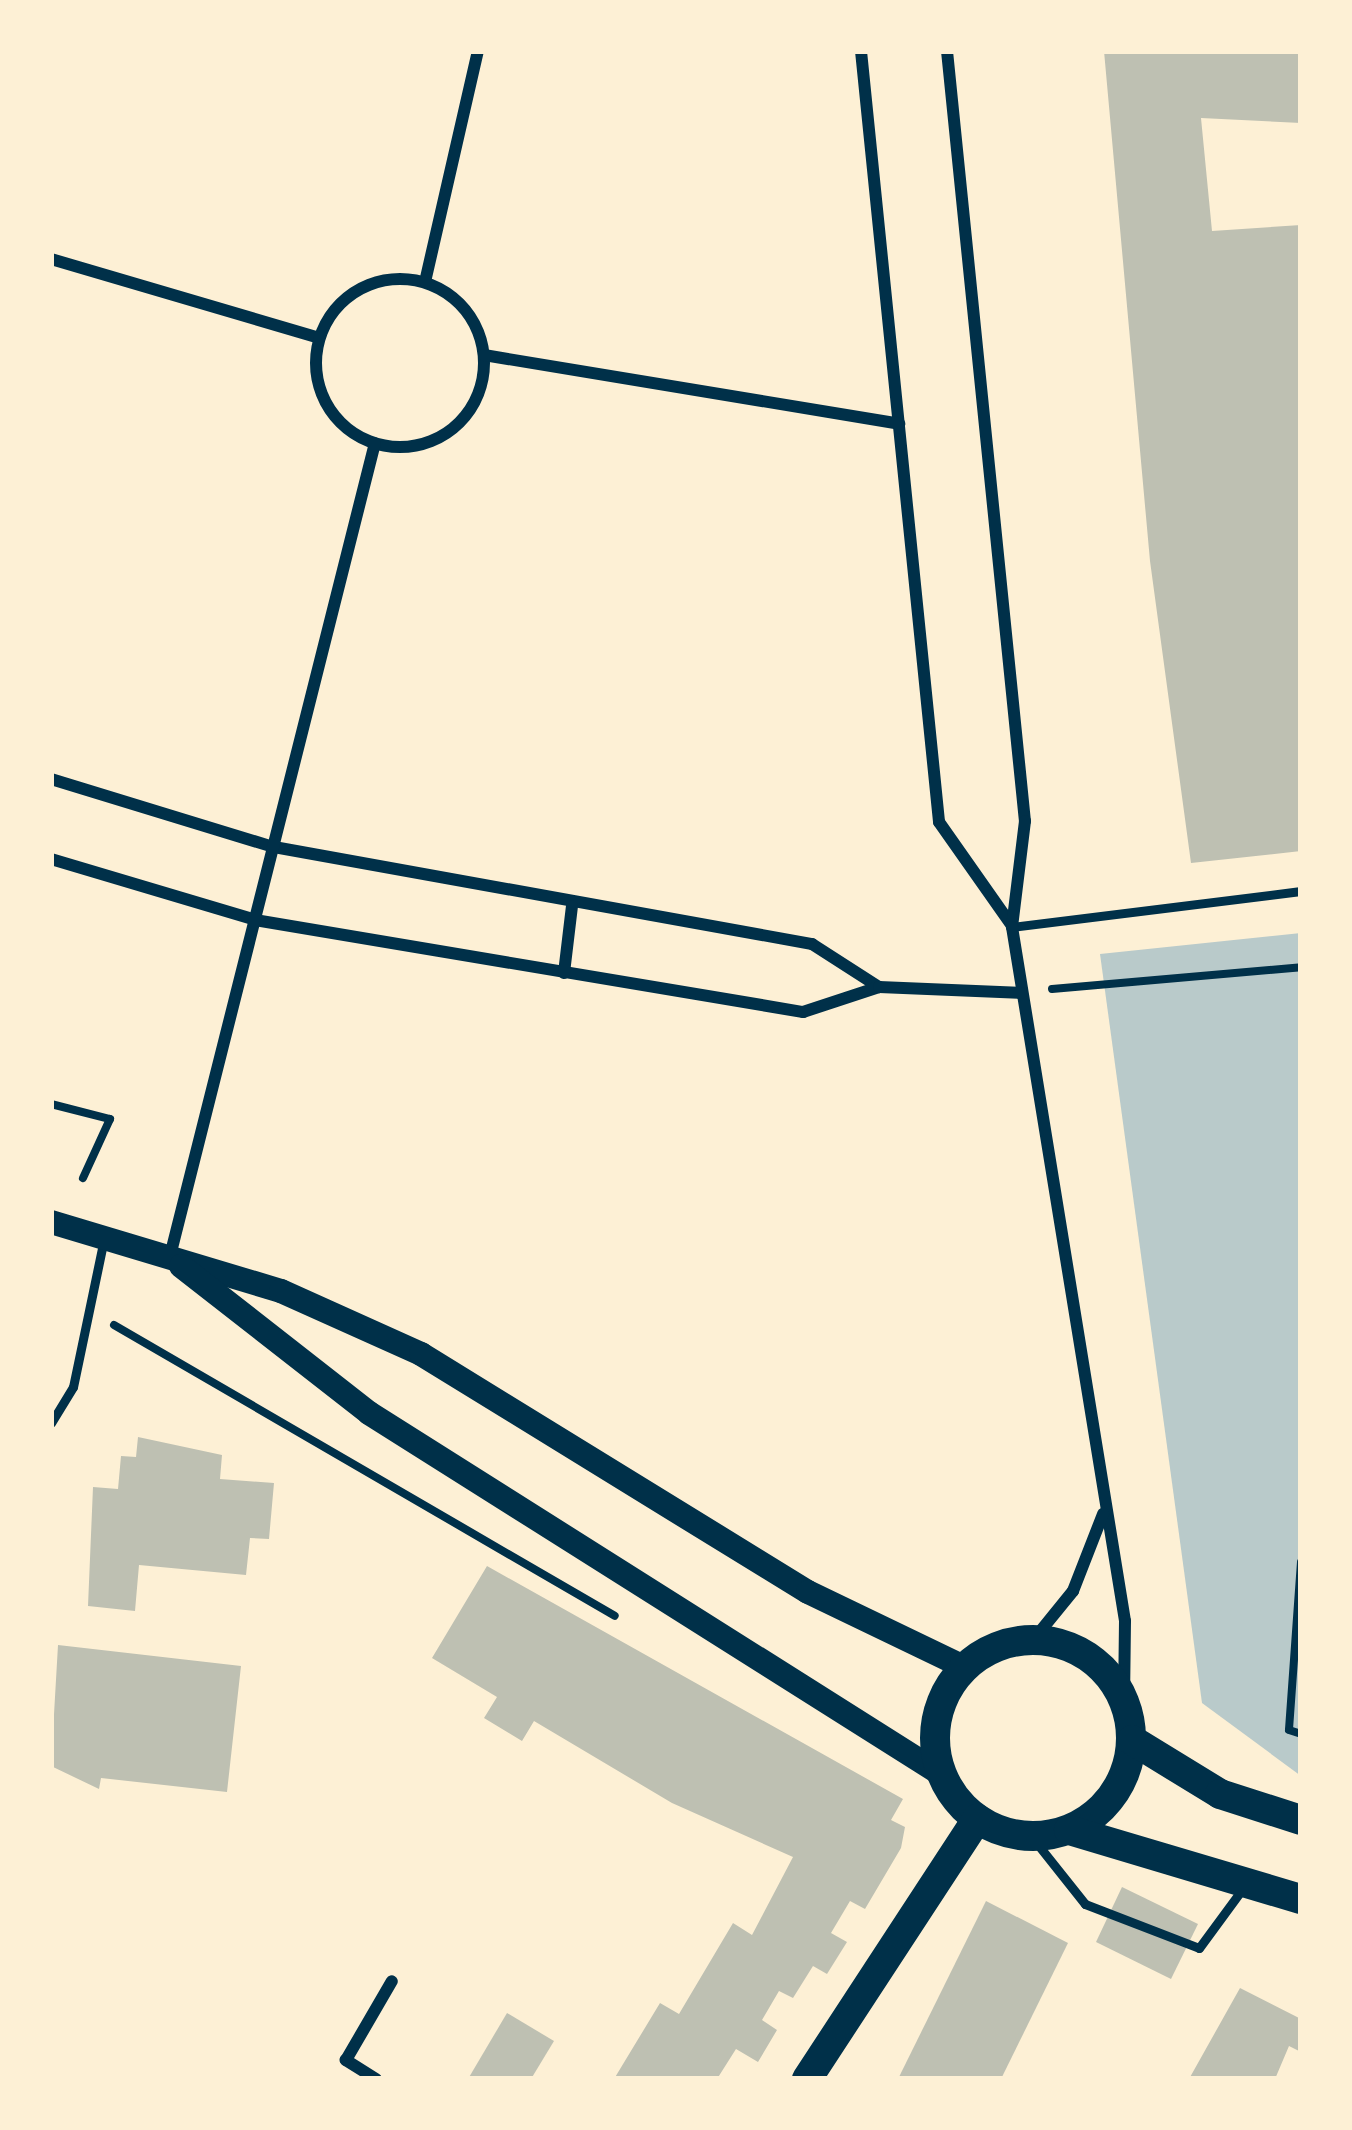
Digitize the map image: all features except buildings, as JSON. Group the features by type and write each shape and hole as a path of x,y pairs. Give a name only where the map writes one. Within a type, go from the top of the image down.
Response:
{"main road":[{"path":"51,1222 170,1256 421,1354 808,1592 964,1667"},
{"path":"170,1256 370,1413 941,1774 977,1819 1031,1836 1069,1830 1301,1899"},
{"path":"941,1774 937,1717 964,1667 1034,1639 1089,1657 1124,1702 1132,1740 1114,1795 1069,1830"},
{"path":"1132,1740 1220,1793 1301,1820"},
{"path":"807,2079 977,1819"}],"street":[{"path":"425,282 478,51"},
{"path":"861,51 939,822 1012,927"},
{"path":"947,51 1025,821 1012,927 1103,1513 1125,1621 1124,1702"},
{"path":"51,259 319,338"},
{"path":"425,282 475,323 484,355 465,417 408,447 375,443 325,402 319,338 361,288 425,282"},
{"path":"484,355 899,424"},
{"path":"170,1256 375,443"},
{"path":"51,778 274,847 572,906 812,944 879,987"},
{"path":"51,859 255,920 803,1012 879,987 1021,993"},
{"path":"564,973 572,906"},
{"path":"1034,1639 1073,1592 1103,1513"},
{"path":"376,2079 346,2060 392,1981"}],"lane":[{"path":"1012,927 1301,891"},
{"path":"51,1423 73,1388 104,1239"},
{"path":"1031,1836 1085,1904 1198,1948 1247,1882"}],"path":[{"path":"1021,993 1301,967"},
{"path":"51,1104 115,1121 83,1178"},
{"path":"108,1322 621,1619"},
{"path":"1301,1562 1289,1730 1301,1734"}],"shaded area":[{"path":"1301,933 1301,1776 1202,1703 1100,954"}]}
